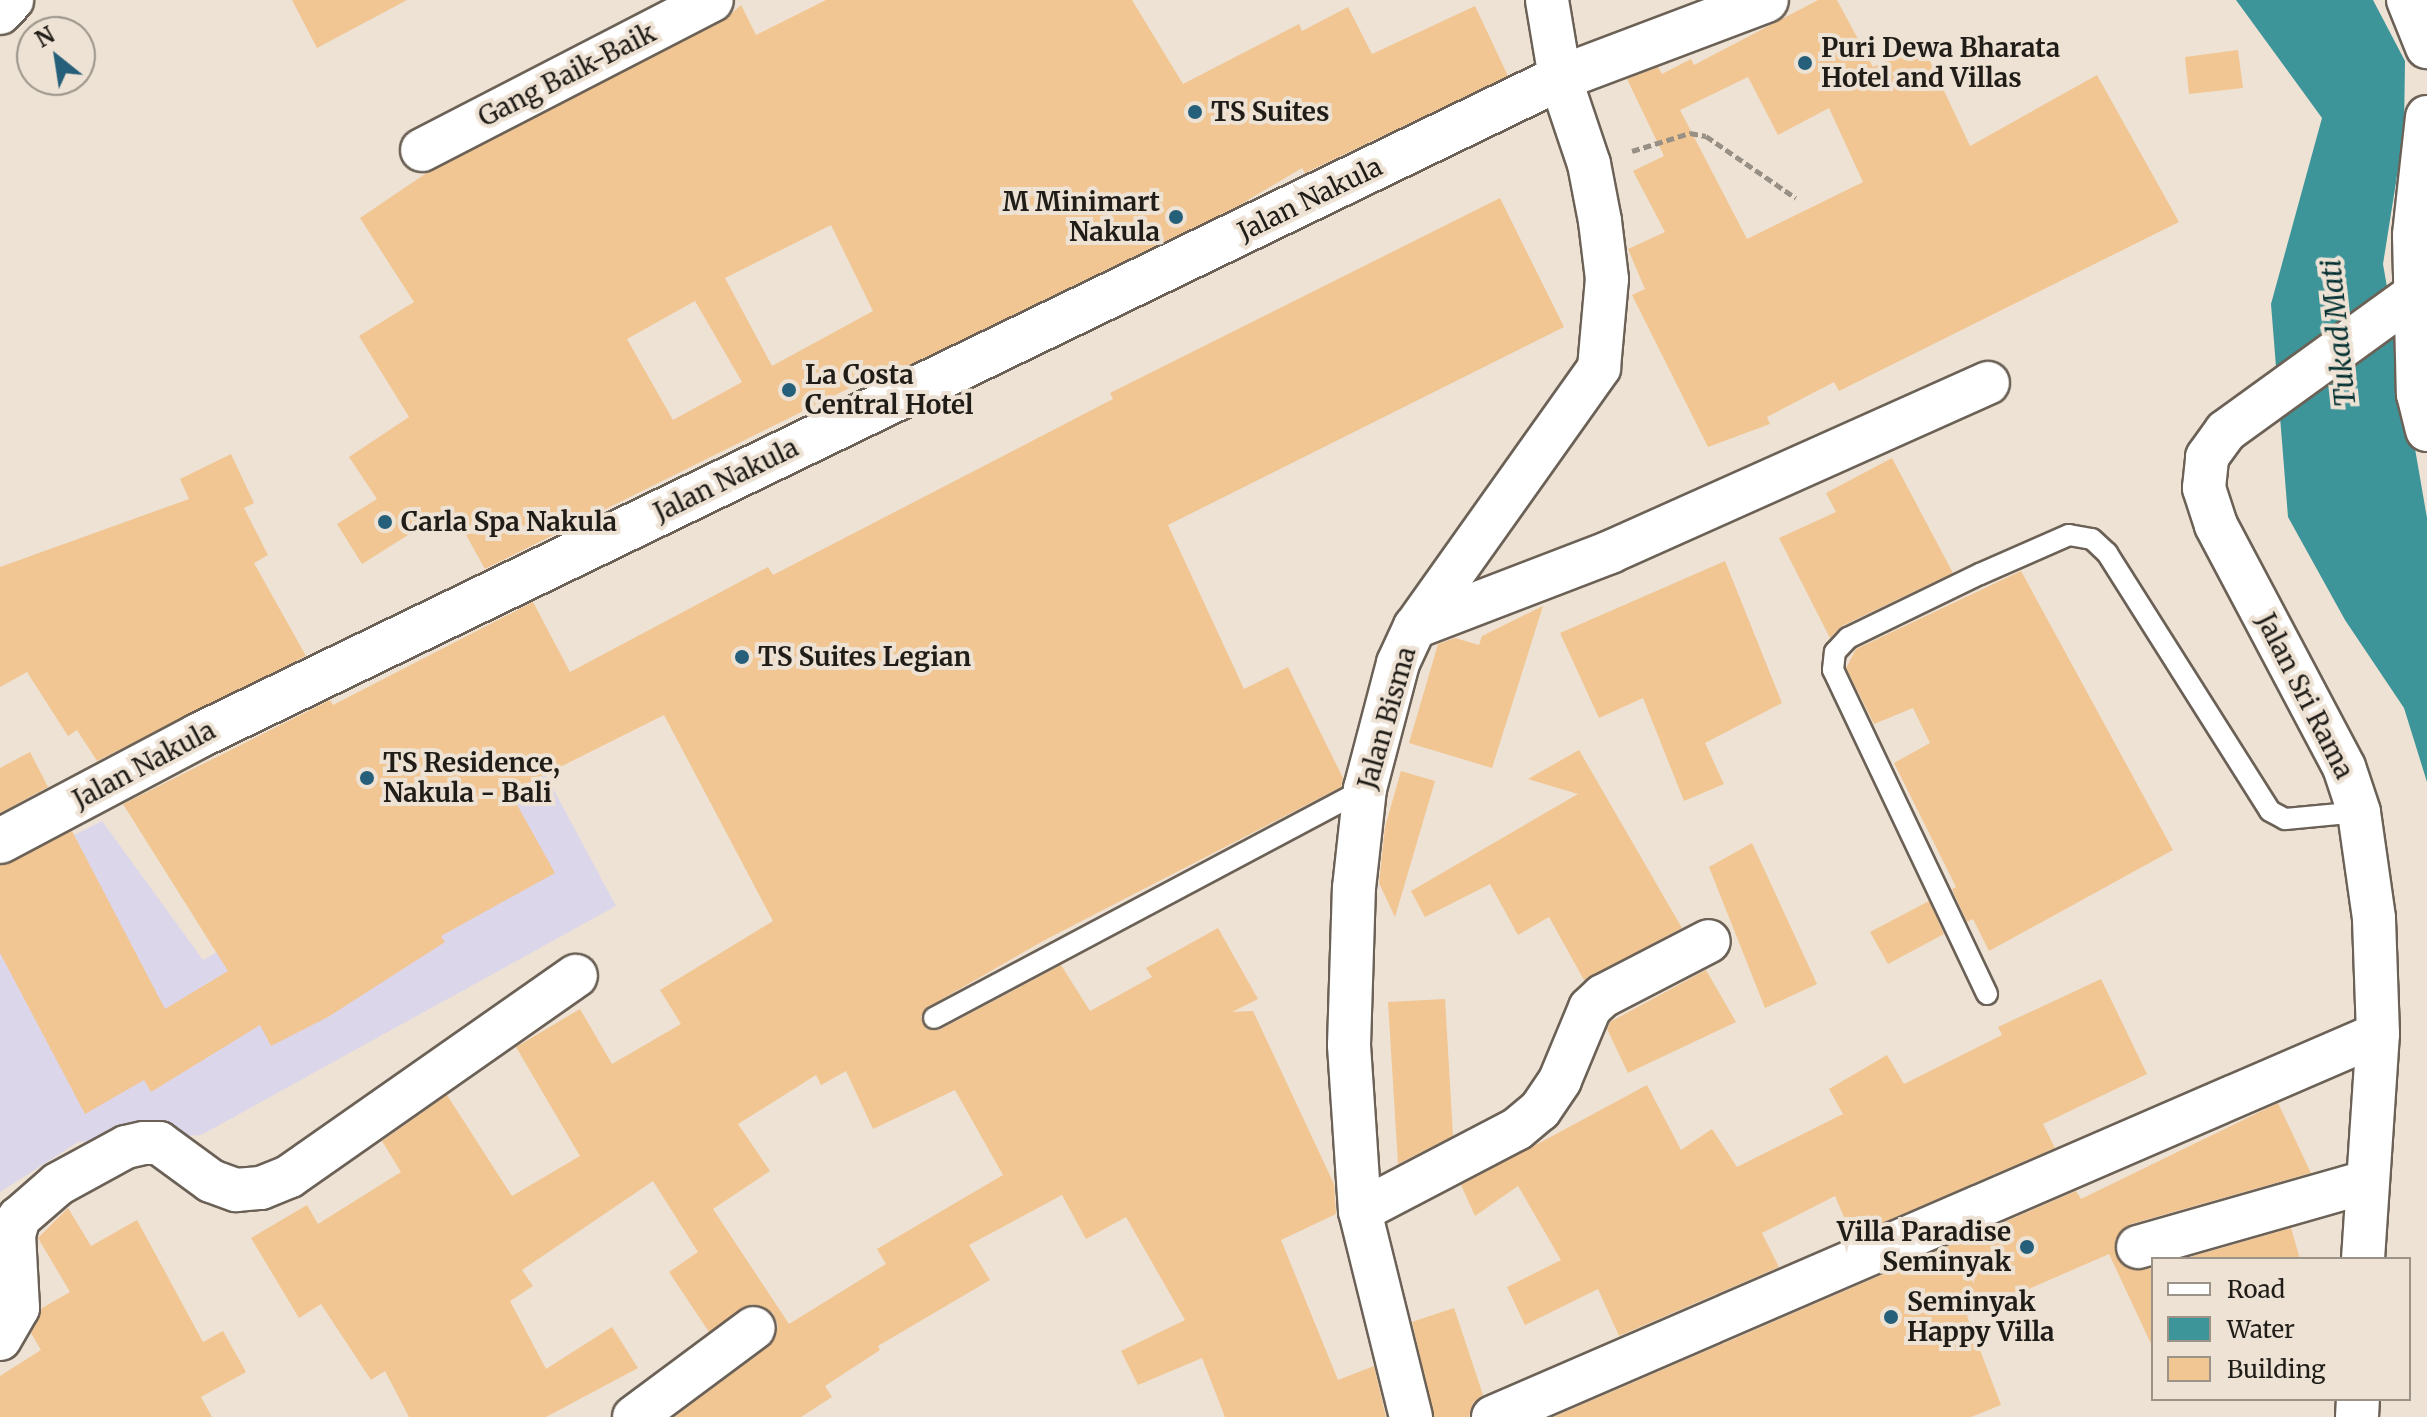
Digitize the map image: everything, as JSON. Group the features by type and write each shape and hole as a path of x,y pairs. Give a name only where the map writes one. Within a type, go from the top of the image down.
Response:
{"main road":[{"name":"Jalan Nakula","path":"0,841 213,729 1560,78 1766,0"}],"street":[{"path":"0,13 12,0"},
{"name":"Gang Baik-Baik","path":"422,150 712,0"},
{"name":"Jalan Bisma","path":"1411,1417 1360,1211 1352,1121 1349,970 1365,789 1398,663 1415,627 1599,368 1607,279 1589,164 1560,78 1547,0"},
{"path":"2408,0 2427,47"},
{"path":"2427,117 2405,301 2418,394 2427,430"},
{"name":"Jalan Sri Rama","path":"2363,1257 2378,1034 2370,879 2359,812 2344,767 2216,525 2204,488 2207,457 2226,431 2405,301"},
{"path":"1415,627 1610,552 1988,383"},
{"path":"1360,1211 1517,1129 1540,1110 1560,1080 1590,1008 1603,996 1709,941"},
{"path":"0,1339 18,1308 14,1235 19,1218 58,1184 126,1147 159,1143 211,1181 236,1190 261,1188 290,1176 576,976"},
{"path":"1493,1417 2378,1034"},
{"path":"2138,1247 2366,1182"},
{"path":"634,1417 754,1328"}],"lane":[{"path":"1987,994 1833,670 1835,652 1848,638 1874,625 2069,535 2092,539 2107,553 2270,811 2285,819 2359,812"},
{"path":"934,1018 1365,789"}],"path":[{"path":"1589,164 1698,134 1796,198"}],"shaded area":[{"path":"541,766 616,906 201,1135 78,1142 0,1192 0,872 102,821 203,960"}],"water":[{"name":"Tukad Mati","path":"2236,0 2373,0 2405,61 2404,132 2383,264 2427,518 2427,782 2404,708 2345,620 2288,517 2271,304 2322,118"}],"building":[{"path":"292,0 407,0 317,48"},
{"path":"826,0 1132,0 1183,84 1299,24 1302,31 1348,7 1372,54 1475,6 1508,76 1305,173 1302,168 1236,207 897,371 894,366 485,569 451,508 362,564 337,524 377,499 349,457 409,417 359,336 414,302 360,218 428,172 723,21 741,5 756,35","holes":["831,225 873,311 772,366 725,278","695,301 742,382 673,420 627,339"]},
{"path":"1818,0 1837,0 1873,67 1922,44 1970,146 2097,75 2179,222 1839,391 1834,382 1767,417 1770,424 1708,447 1632,295 1645,289 1628,249 1665,232 1633,171 1664,156 1627,79 1658,67 1662,74 1691,59 1694,65","holes":["1748,77 1778,135 1829,108 1863,182 1747,239 1680,110"]},
{"path":"2238,50 2243,88 2189,94 2185,57"},
{"path":"1500,198 1564,327 1168,525 1244,689 1288,667 1343,778 1341,787 1045,940 928,1007 921,1017 926,1029 939,1030 1061,965 1090,1011 1152,977 1146,968 1218,928 1258,999 1232,1012 1253,1011 1334,1184 1336,1214 1281,1240 1338,1380 1374,1366 1386,1417 1225,1417 1202,1358 1138,1385 1121,1351 1185,1320 1126,1217 1086,1239 1062,1195 969,1245 990,1280 878,1346 880,1350 825,1386 832,1397 801,1417 674,1417 768,1347 778,1326 773,1313 752,1304 709,1332 669,1272 698,1252 653,1181 522,1270 533,1286 510,1301 546,1369 612,1327 638,1368 546,1417 409,1417 385,1371 371,1380 321,1304 299,1318 251,1238 307,1205 318,1224 401,1172 382,1141 447,1095 512,1196 580,1156 516,1047 580,1009 612,1064 681,1024 660,990 773,921 664,715 510,792 555,873 441,936 445,942 328,1017 271,1046 260,1025 151,1092 144,1080 85,1114 0,953 0,866 72,831 165,1009 228,971 123,804 330,700 333,705 533,602 570,672 768,567 773,575 1113,399 1110,393","holes":["846,1071 873,1129 955,1090 1003,1175 877,1249 886,1264 789,1324 713,1209 770,1171 738,1124 816,1075 821,1085"]},
{"path":"231,454 254,503 244,508 268,555 254,563 306,656 97,761 77,730 68,736 27,672 0,687 0,567 189,499 180,479"},
{"path":"1892,458 1953,573 1842,626 1830,638 1779,538 1836,512 1826,493"},
{"path":"1725,561 1782,703 1705,743 1724,784 1684,801 1643,698 1599,718 1560,633"},
{"path":"2021,571 2173,850 1989,951 1973,919 1967,922 1952,889 1956,887 1894,763 1930,743 1913,708 1874,724 1846,668 1856,649"},
{"path":"1543,606 1492,768 1409,743 1438,644 1455,638 1479,645 1482,636"},
{"path":"1579,750 1682,928 1584,980 1549,917 1518,935 1490,884 1425,917 1411,891 1578,794 1528,779"},
{"path":"30,752 48,787 0,813 0,768"},
{"path":"1401,771 1435,781 1395,917 1379,883 1385,827"},
{"path":"1752,843 1817,984 1765,1008 1709,867"},
{"path":"1929,901 1944,934 1888,964 1870,932"},
{"path":"1706,970 1736,1022 1628,1073 1607,1029 1610,1022"},
{"path":"2101,979 2147,1074 2043,1124 2055,1148 1852,1236 1835,1196 1762,1233 1779,1267 1619,1336 1598,1289 1525,1325 1507,1287 1561,1260 1518,1186 1475,1216 1461,1185 1647,1085 1681,1150 1712,1129 1737,1167 1843,1114 1829,1089 1887,1055 1904,1084 2002,1035 1998,1027"},
{"path":"1445,999 1453,1136 1398,1164 1388,1002"},
{"path":"2278,1103 2311,1173 2131,1224 2115,1240 2122,1265 2133,1270 2151,1268 2151,1344 2109,1254 1967,1316 2001,1405 1971,1417 1553,1417 2076,1191 2081,1199"},
{"path":"68,1208 91,1246 137,1220 203,1342 223,1331 246,1372 201,1397 212,1417 0,1417 0,1376 41,1350 31,1333 42,1308 70,1292 38,1238"},
{"path":"2291,1228 2299,1257 2190,1257"},
{"path":"1454,1308 1483,1395 1473,1403 1469,1417 1434,1417 1412,1322"}],"place":[{"name":"Puri Dewa Bharata Hotel and Villas","path":"1805,63"},
{"name":"TS Suites","path":"1195,112"},
{"name":"M Minimart Nakula","path":"1176,217"},
{"name":"La Costa Central Hotel","path":"789,390"},
{"name":"Carla Spa Nakula","path":"385,522"},
{"name":"TS Suites Legian","path":"742,657"},
{"name":"TS Residence, Nakula - Bali","path":"367,778"},
{"name":"Villa Paradise Seminyak","path":"2027,1247"},
{"name":"Seminyak Happy Villa","path":"1891,1317"}]}
